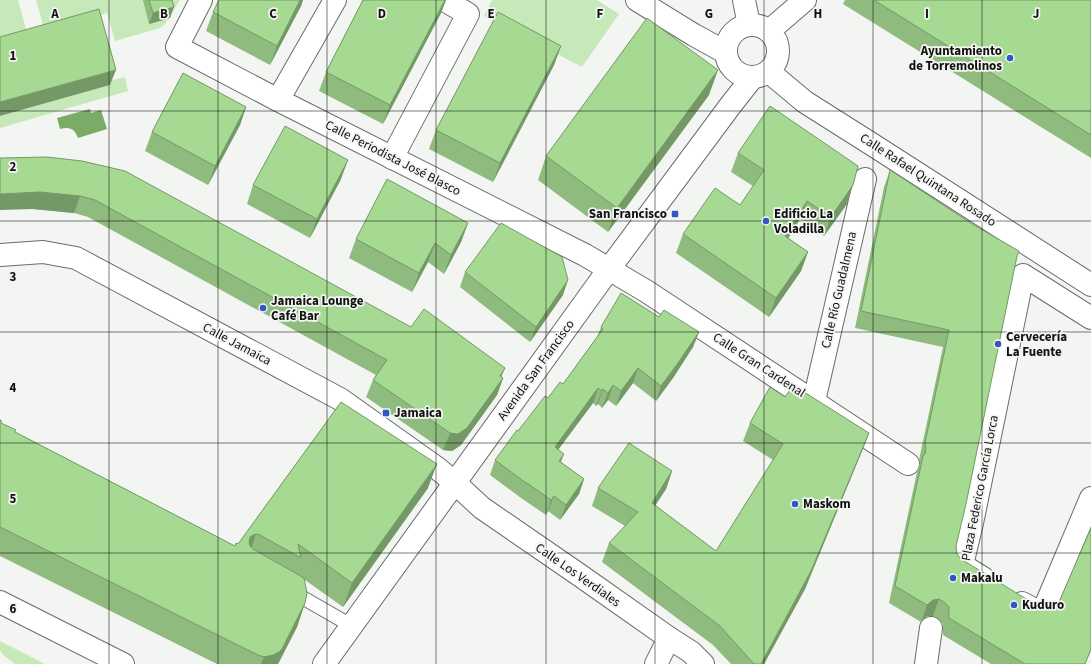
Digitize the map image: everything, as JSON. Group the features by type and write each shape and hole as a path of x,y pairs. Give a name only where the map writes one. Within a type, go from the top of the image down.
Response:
{"street":[{"name":"Calle Periodista José Blasco","path":"201,0 177,47 609,268"},
{"path":"278,100 335,0"},
{"path":"392,158 468,14 444,0"},
{"path":"636,0 725,52"},
{"path":"744,0 759,28 775,38 778,47 778,56 775,64 761,75 746,77 732,69 727,61 725,52 726,43 730,36 736,29 759,28 805,0"},
{"name":"Avenida San Francisco","path":"324,664 609,268 725,112 761,75"},
{"name":"Calle Rafael Quintana Rosado","path":"761,75 1091,285"},
{"name":"Calle Río Guadalmena","path":"814,401 865,179"},
{"name":"Calle Jamaica","path":"0,255 43,252 76,258 340,399 438,468 455,483"},
{"name":"Calle Gran Cardenal","path":"609,268 908,464"},
{"name":"Plaza Federico García Lorca","path":"1091,318 1023,275 962,565 1042,614 1091,498"},
{"name":"Calle Los Verdiales","path":"455,483 482,508 691,652 704,664"},
{"path":"0,602 124,664"},
{"path":"926,664 931,628"},
{"path":"656,664 669,638"}],"lane":[{"path":"283,586 352,626"}],"shaded area":[{"path":"0,0 18,0 28,36 0,44"},
{"path":"36,0 180,0 164,25 160,28 115,41 107,13 45,32"},
{"path":"492,0 597,0 619,14 582,67 484,16"},
{"path":"125,77 128,91 0,128 0,116 110,85 109,81"},
{"path":"90,109 91,113 101,110 107,129 78,138 72,129 60,129 57,118"},
{"path":"0,641 45,664 15,664 2,654 0,650"}],"building":[{"path":"149,0 172,0 174,7 153,13"},
{"path":"219,0 300,0 277,46 213,12"},
{"path":"363,0 445,0 390,105 326,72"},
{"name":"Ayuntamiento de Torremolinos","path":"874,0 1091,0 1091,135"},
{"path":"99,9 116,70 0,102 0,37"},
{"path":"498,12 561,46 500,163 436,130"},
{"path":"647,18 718,70 617,208 546,156"},
{"path":"183,73 246,107 215,166 152,132"},
{"name":"Edificio La Voladilla","path":"770,106 858,166 853,185 831,217 807,201 785,236 808,252 776,298 683,234 715,188 740,205 764,170 738,153"},
{"path":"285,126 348,160 317,219 253,185"},
{"path":"47,157 82,161 125,171 411,327 424,309 505,368 500,376 503,378 467,428 458,434 450,433 373,380 387,360 95,200 80,196 40,192 0,194 0,158"},
{"path":"890,170 972,224 1019,251 956,546 957,554 961,559 1041,608 1049,610 1055,608 1059,602 1091,528 1091,649 1085,664 1025,664 949,618 949,607 939,599 933,600 927,605 895,586 923,456 925,454 925,443 949,330 861,311"},
{"path":"387,179 468,223 451,255 435,243 419,273 356,239"},
{"path":"501,223 562,257 568,280 536,327 465,272"},
{"path":"621,293 659,317 664,310 699,332 661,386 638,368 621,391 613,385 608,393 603,389 602,391 598,388 555,447 564,454 559,461 584,479 566,505 554,496 551,500 495,460 545,396 548,398 560,382 563,384 603,329 601,327"},
{"path":"793,385 869,433 811,571 761,664 754,664 720,626 609,543 638,512 598,488 629,443 672,471 652,503 716,551 783,444 750,423 770,387 785,397"},
{"path":"341,402 437,464 352,583 298,544 301,558 260,535 256,534 250,537 250,546 253,549 304,578 307,593 305,603 282,649 273,655 264,657 258,655 0,527 0,420 1,423 16,430 15,432 235,546 236,543 238,544"}],"place":[{"name":"Ayuntamiento de Torremolinos","path":"1010,58"},
{"name":"San Francisco","path":"675,214"},
{"name":"Edificio La Voladilla","path":"766,221"},
{"name":"Jamaica Lounge Café Bar","path":"263,308"},
{"name":"Cervecería La Fuente","path":"998,344"},
{"name":"Jamaica","path":"386,413"},
{"name":"Maskom","path":"795,504"},
{"name":"Makalu","path":"953,578"},
{"name":"Kuduro","path":"1014,605"}]}
